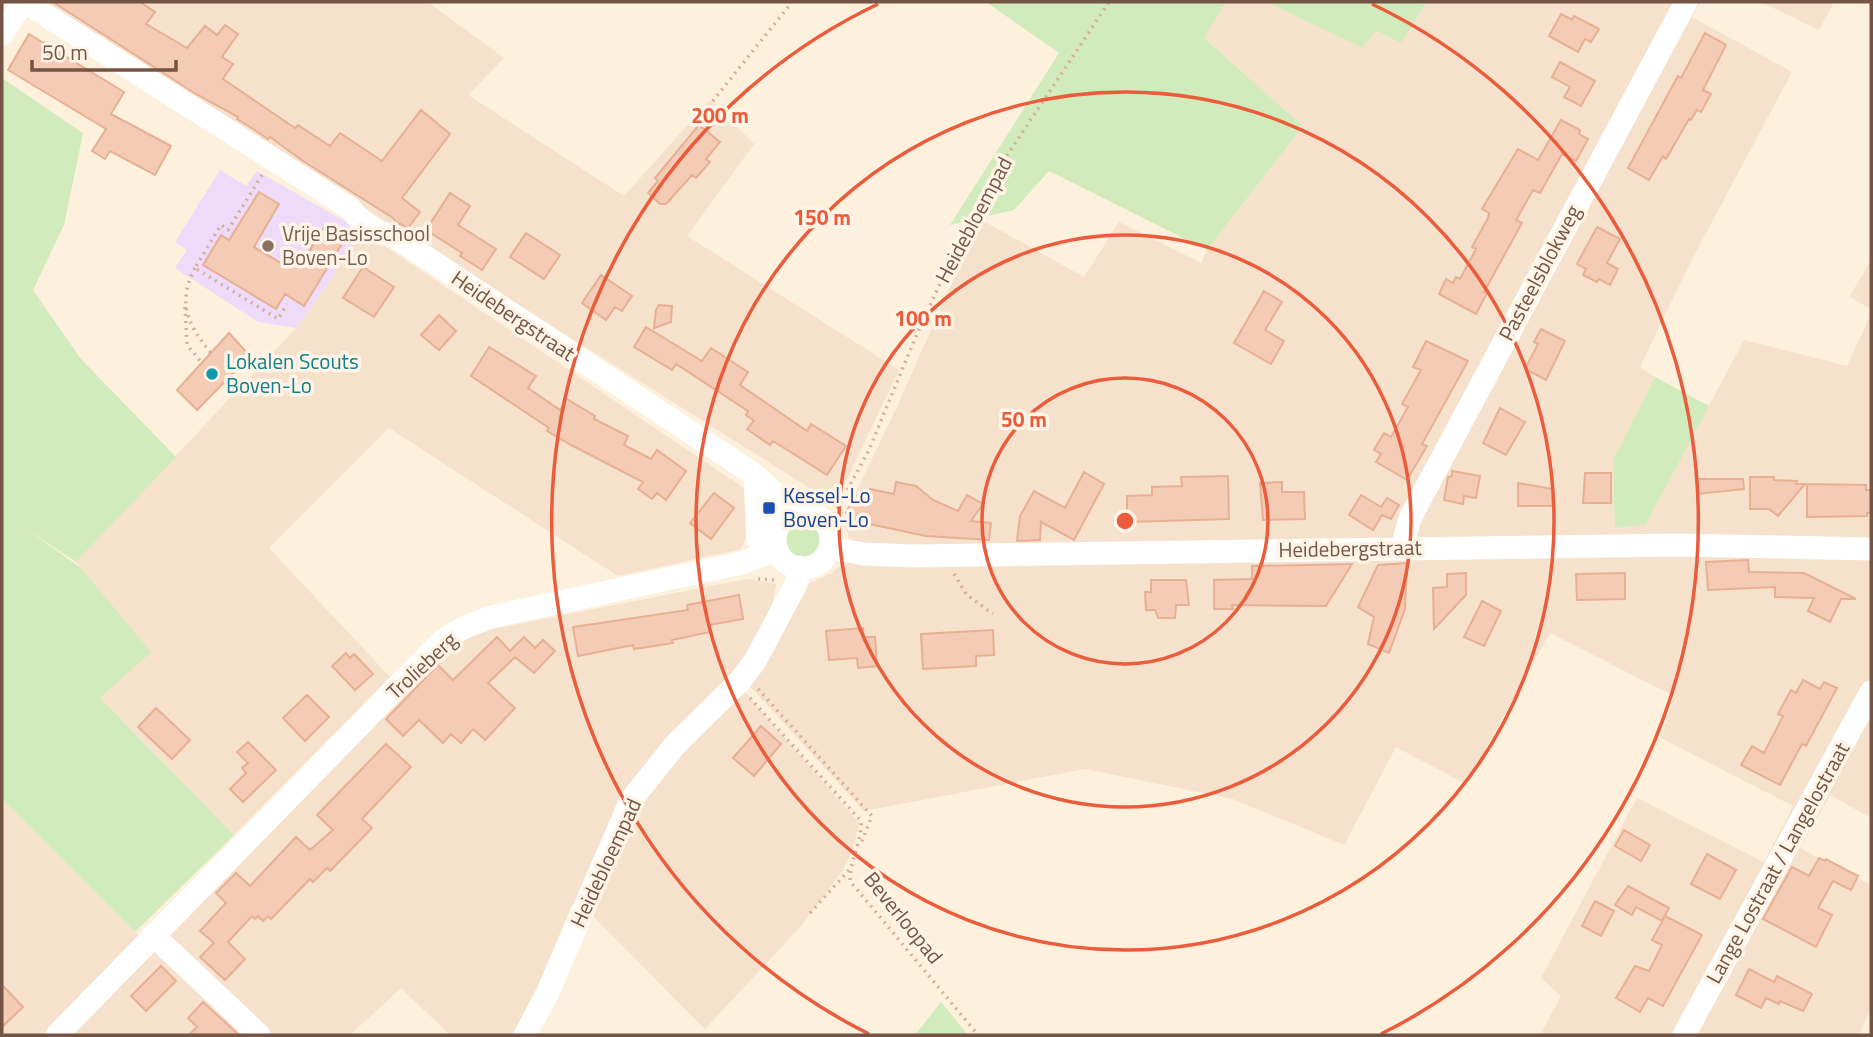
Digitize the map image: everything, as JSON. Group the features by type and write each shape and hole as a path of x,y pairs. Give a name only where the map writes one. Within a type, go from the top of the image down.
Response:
{"street":[{"name":"Pasteelsblokweg","path":"1402,548 1409,518 1686,2"},
{"name":"Heidebergstraat","path":"34,3 350,208 357,218 370,227 384,235 394,236 755,475 779,497 791,514 806,512 815,515 829,537 876,555 1679,545 1871,549"},
{"path":"2,34 34,3"},
{"path":"755,475 758,539 777,549"},
{"path":"791,514 777,530 775,540 777,549 786,561 799,567 818,563 825,557 829,537"},
{"name":"Trolieberg","path":"57,1035 442,641 491,617 742,563 777,549"},
{"name":"Heidebloempad","path":"525,1035 547,994 631,800 675,745 742,679 755,661 797,582 799,567"},
{"name":"Lange Lostraat / Langelostraat","path":"1684,1035 1871,692"},
{"path":"153,935 259,1035"}],"path":[{"path":"704,112 792,2"},
{"name":"Heidebloempad","path":"829,537 968,223 1009,154 1109,2"},
{"path":"201,363 187,345 187,283 221,225 228,230 265,170"},
{"path":"195,268 278,319 287,304"},
{"path":"185,305 197,332 211,353"},
{"path":"948,556 960,586 975,602 993,614"},
{"path":"742,679 872,816 850,870 810,913"},
{"name":"Beverloopad","path":"742,679 748,696 861,821 862,834 850,870 850,880 978,1035"}],"shaded area":[{"path":"50,2 428,2 504,58 468,95 624,196 710,100 754,144 687,236 899,370 835,504 45,7"},
{"path":"1226,2 1267,2 1362,48 1375,31 1401,43 1427,2 1700,2 1692,17 1792,72 1690,263 1640,367 1655,377 1613,460 1615,527 1646,524 1744,340 1847,366 1871,314 1871,818 1830,795 1800,848 1871,885 1871,1008 1859,1035 1540,1035 1561,996 1541,978 1637,798 1764,862 1793,806 1661,738 1674,696 1550,633 1466,784 1396,747 1344,845 1233,799 1085,769 864,811 747,683 810,583 832,573 844,562 849,541 848,533 842,525 846,513 896,409 980,219 1084,277 1119,222 1201,263 1207,250 1303,126 1204,38"},
{"path":"1761,2 1834,2 1819,30"},
{"name":"Vrije Basisschool Boven-Lo","path":"220,170 246,186 257,171 364,232 296,328 258,322 175,268 187,250 175,242"},
{"path":"364,232 744,488 746,536 741,549 618,576 389,428 269,548 390,677 234,835 100,698 150,652 76,562 296,328"},
{"path":"1871,260 1871,310 1850,296"},
{"path":"747,579 776,584 772,607 733,678 859,823 853,849 843,870 802,925 705,1029 592,915 571,907 517,1035 450,1035 401,988 350,1035 2,1035 2,799 154,951 441,654 469,637 488,630"}],"green space":[{"path":"986,2 1226,2 1204,38 1303,126 1207,250 1049,171 1014,210 950,225 1059,53"},
{"path":"1267,2 1427,2 1401,43 1376,31 1362,48"},
{"path":"2,78 83,133 64,225 33,290 81,359 176,457 76,562 25,528 81,568 151,652 100,698 234,835 135,932 2,799"},
{"path":"1655,377 1709,406 1646,524 1615,528 1613,460"},
{"path":"803,520 816,526 822,539 816,552 803,558 790,552 784,539 790,526"},
{"path":"941,1002 968,1035 915,1035"}],"building":[{"path":"53,2 140,2 155,12 146,24 187,48 205,26 217,35 225,25 238,34 222,57 233,64 223,79 295,128 298,125 330,146 340,133 382,161 421,110 450,134 402,198 420,212 408,228 396,222 270,137 268,139 237,119 238,117 196,94"},
{"path":"1561,14 1572,20 1574,16 1599,29 1591,42 1585,39 1578,52 1549,36"},
{"path":"1705,33 1726,45 1703,90 1711,94 1701,112 1697,110 1691,120 1689,119 1666,159 1663,156 1649,180 1628,168 1678,76 1681,78"},
{"path":"29,34 124,92 111,114 171,146 155,175 110,151 105,159 92,151 106,129 8,70"},
{"path":"1560,62 1595,81 1581,106 1564,97 1570,87 1552,77"},
{"path":"1561,120 1580,130 1579,134 1588,139 1576,161 1562,154 1540,193 1533,190 1516,220 1522,223 1484,292 1487,293 1476,314 1439,294 1446,279 1453,283 1456,277 1460,279 1476,249 1472,247 1488,218 1489,213 1482,209 1518,149 1538,160"},
{"path":"699,125 720,142 706,159 710,162 696,178 692,175 666,204 660,204 648,193 658,181 655,178"},
{"path":"259,192 279,204 254,247 286,266 292,257 302,263 325,225 346,237 304,306 285,294 276,309 203,265 221,235 229,240"},
{"path":"450,193 470,206 458,225 496,249 482,270 460,256 462,253 426,230"},
{"path":"1597,227 1620,239 1607,263 1618,269 1610,285 1583,275 1586,269 1577,264"},
{"path":"526,233 560,255 544,279 510,257"},
{"path":"363,267 394,287 374,317 343,298"},
{"path":"601,275 632,296 622,311 615,307 606,320 582,303"},
{"path":"1264,291 1282,302 1265,330 1284,341 1271,364 1234,343"},
{"path":"659,305 672,306 671,322 654,328 656,310"},
{"path":"439,315 456,331 439,350 421,335"},
{"path":"646,327 702,361 711,348 748,372 740,385 807,431 811,424 846,446 827,475 773,441 770,445 747,429 754,421 746,415 748,411 676,364 672,370 634,347"},
{"path":"1541,329 1565,341 1546,380 1525,369 1538,344 1534,342"},
{"name":"Lokalen Scouts Boven-Lo","path":"229,333 250,356 197,410 177,390"},
{"path":"1426,341 1468,361 1422,444 1427,446 1407,480 1376,462 1381,454 1374,450 1384,433 1391,437 1408,407 1402,404 1421,370 1413,367"},
{"path":"489,347 536,376 528,388 560,410 567,399 595,416 594,419 628,436 624,445 651,459 657,450 686,471 666,500 657,493 652,499 638,489 643,482 547,431 549,428 471,376"},
{"path":"1500,408 1525,422 1506,455 1483,443"},
{"path":"1452,471 1480,476 1476,498 1464,496 1463,504 1444,500 1448,477 1452,476"},
{"path":"1084,472 1104,484 1074,540 1041,522 1040,540 1017,541 1020,516 1034,491 1065,508"},
{"path":"1585,473 1611,473 1611,503 1583,503"},
{"path":"1228,476 1229,519 1127,522 1127,496 1152,495 1152,487 1182,486 1181,477"},
{"path":"1750,477 1774,477 1774,480 1805,484 1778,516 1769,509 1750,509"},
{"path":"1697,479 1743,479 1744,489 1697,494"},
{"path":"896,482 916,486 933,500 958,511 967,495 983,504 971,521 991,523 989,540 926,536 860,522 846,513 855,494 866,501 870,489 894,494"},
{"path":"1282,482 1282,492 1304,492 1305,519 1263,520 1260,483"},
{"path":"1518,483 1553,489 1553,506 1518,506"},
{"path":"1807,484 1866,485 1866,490 1871,490 1871,513 1867,513 1867,516 1807,517"},
{"path":"714,493 734,508 711,539 690,523"},
{"path":"1361,495 1381,507 1387,498 1399,505 1391,519 1382,515 1373,530 1349,515"},
{"path":"1748,560 1749,572 1804,573 1856,599 1841,599 1830,622 1808,611 1814,598 1775,597 1775,587 1708,590 1706,562"},
{"path":"1407,563 1405,609 1389,653 1368,644 1374,617 1358,607 1378,565"},
{"path":"1352,564 1326,606 1232,605 1233,609 1214,609 1214,580 1252,579 1252,566"},
{"path":"1466,573 1466,595 1434,629 1433,588 1447,587 1447,574"},
{"path":"1625,573 1625,599 1577,600 1576,574"},
{"path":"1151,580 1186,580 1189,605 1176,605 1175,618 1158,618 1155,610 1146,610 1145,592 1151,592"},
{"path":"739,595 743,619 709,625 710,632 672,640 673,643 634,649 633,645 578,656 573,627 688,610 687,605"},
{"path":"1482,601 1501,611 1484,646 1464,637"},
{"path":"863,628 864,637 875,637 877,666 858,668 857,658 829,660 826,631"},
{"path":"993,630 994,655 976,656 976,666 923,669 921,634"},
{"path":"497,637 510,651 524,637 535,648 543,640 555,651 534,673 515,657 488,683 515,708 485,740 473,729 461,743 451,734 443,743 419,720 403,736 386,719 438,665 453,680"},
{"path":"346,653 350,658 354,654 373,674 355,690 332,666"},
{"path":"1803,680 1820,689 1824,682 1837,688 1806,746 1802,744 1780,785 1741,765 1752,746 1764,753 1783,716 1778,714 1791,690 1796,693"},
{"path":"307,695 329,717 305,741 283,718"},
{"path":"156,708 190,740 172,759 138,727"},
{"path":"761,726 781,744 754,776 733,758"},
{"path":"248,742 276,770 243,802 230,789 246,773 242,768 248,763 237,752"},
{"path":"386,744 411,767 362,819 372,828 330,871 327,868 313,882 310,879 271,919 268,916 263,921 258,916 255,919 252,916 228,942 245,959 225,980 200,957 214,943 200,931 226,903 216,893 236,873 250,886 296,837 310,850 333,830 317,815"},
{"path":"1624,830 1650,845 1641,861 1615,846"},
{"path":"1707,854 1736,870 1720,899 1691,884"},
{"path":"1819,858 1858,876 1851,890 1833,881 1818,908 1832,915 1816,947 1763,919 1792,867 1809,876"},
{"path":"1628,886 1669,908 1662,921 1636,907 1632,915 1615,905"},
{"path":"1595,901 1614,911 1601,936 1582,926"},
{"path":"1665,916 1702,935 1663,1006 1648,998 1640,1012 1616,998 1635,966 1649,971 1662,945 1652,940"},
{"path":"161,966 176,981 146,1011 131,996"},
{"path":"1749,969 1774,982 1777,976 1812,994 1803,1011 1766,998 1761,1008 1736,995"},
{"path":"2,985 23,1007 2,1027"},
{"path":"203,1002 239,1035 189,1035 197,1027 188,1018"}],"place":[{"name":"Vrije Basisschool Boven-Lo","path":"268,246"},
{"name":"Lokalen Scouts Boven-Lo","path":"212,374"},
{"name":"Kessel-Lo Boven-Lo","path":"769,508"}]}
